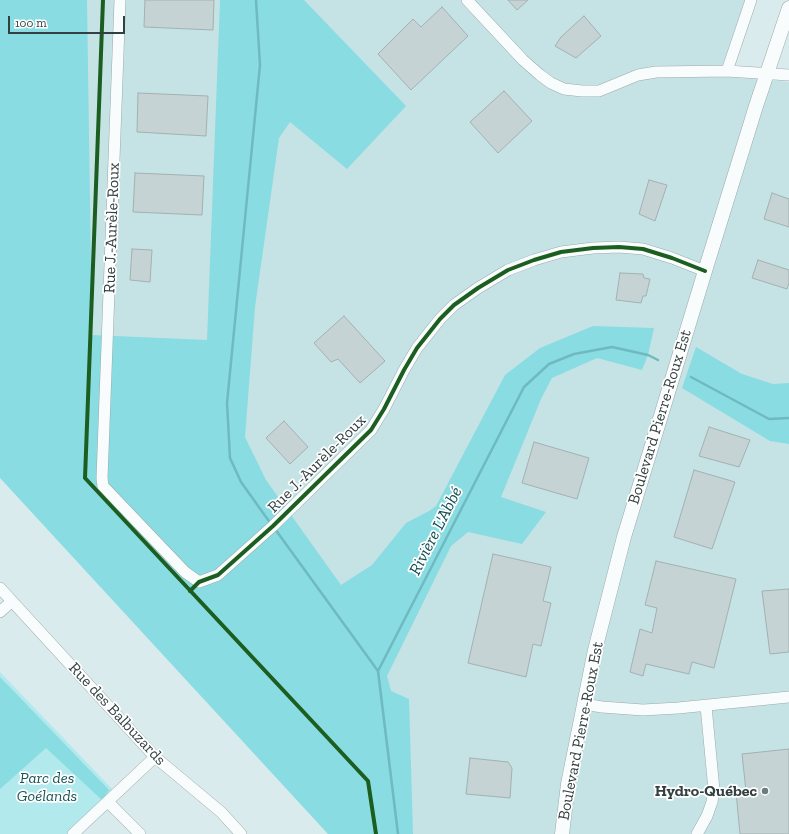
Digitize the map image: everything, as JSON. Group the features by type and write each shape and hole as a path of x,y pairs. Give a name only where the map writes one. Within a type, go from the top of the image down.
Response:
{"main road":[{"name":"Boulevard Pierre-Roux Est","path":"562,834 568,784 595,650 624,537 705,271 789,8"}],"street":[{"name":"Rue J.-Aurèle-Roux","path":"120,0 102,478 103,486 185,572 199,582 218,575 273,526 371,430 417,348 440,319 454,305 478,288 508,270 534,260 561,252 593,248 620,247 644,249 705,271"},
{"path":"468,0 523,60 551,83 564,89 582,92 599,91 638,75 656,72 727,71 789,75"},
{"path":"727,71 751,0"},
{"name":"Rue des Balbuzards","path":"0,588 155,757 221,812 241,834"},
{"path":"0,612 12,601"},
{"path":"584,704 643,710 706,706 789,697"},
{"path":"698,834 707,816 714,790 706,706"},
{"path":"74,834 155,757"},
{"path":"108,802 140,834"}],"shaded area":[{"path":"0,0 745,0 719,75 789,82 789,834 408,834 0,397"},
{"path":"0,0 87,0 92,335 207,340 220,0 304,0 406,106 347,169 290,122 279,138 255,307 245,437 266,480 341,585 372,565 406,523 436,506 505,375 540,348 593,326 654,328 648,355 642,370 597,358 552,378 541,399 501,497 546,512 522,544 468,532 451,546 387,676 391,691 409,699 413,834 328,834 0,478"},
{"path":"696,347 742,374 773,384 789,383 789,444 770,441 682,388"},
{"path":"0,677 109,790 102,800 46,748 0,789"}],"green space":[{"name":"Parc des Goélands","path":"0,672 115,792 69,834 0,834"}],"building":[{"path":"145,0 214,0 213,30 144,27"},
{"path":"508,0 528,0 517,10"},
{"path":"442,7 468,36 411,90 378,54 413,19 421,27"},
{"path":"584,16 601,36 576,58 555,46 561,37"},
{"path":"504,91 532,121 498,153 470,122"},
{"path":"138,93 208,96 206,136 137,132"},
{"path":"135,173 204,176 202,215 133,212"},
{"path":"649,180 667,185 655,221 639,214"},
{"path":"772,193 789,199 789,227 764,219"},
{"path":"132,249 152,250 150,282 130,280"},
{"path":"758,260 789,270 789,283 787,289 752,278"},
{"path":"620,273 643,274 644,278 650,279 646,296 643,296 641,303 616,300"},
{"path":"344,316 385,361 360,383 338,359 331,362 314,343"},
{"path":"284,421 308,447 290,464 266,438"},
{"path":"709,427 750,440 739,467 699,456"},
{"path":"534,442 589,458 577,499 522,483"},
{"path":"694,470 735,482 712,549 674,537"},
{"path":"493,554 551,567 543,601 551,603 541,646 533,644 526,677 468,663"},
{"path":"656,561 736,579 714,668 692,662 689,674 646,664 643,676 630,672 640,629 652,633 657,608 645,605"},
{"path":"789,589 789,652 770,654 762,591"},
{"name":"Hydro-Québec","path":"789,749 789,834 740,834 736,792 746,791 742,754"},
{"path":"470,758 508,762 512,768 510,798 466,794"}],"waterway":[{"path":"256,0 260,65 227,403 230,458 241,482 271,524"},
{"name":"Rivière L'Abbé","path":"398,834 378,671 524,387 549,364 574,354 612,347 648,355 658,360"},
{"name":"Rivière L'Abbé","path":"691,377 769,419 789,418"},
{"path":"275,529 378,671"}],"cycle path":[{"path":"103,0 85,478 368,781 376,834"},
{"path":"190,591 199,582 218,575 273,526 371,430 417,348 440,319 454,305 478,288 508,270 534,260 561,252 593,248 619,247 643,249 672,258 705,271"}],"place":[{"name":"Hydro-Québec","path":"765,791"}]}
